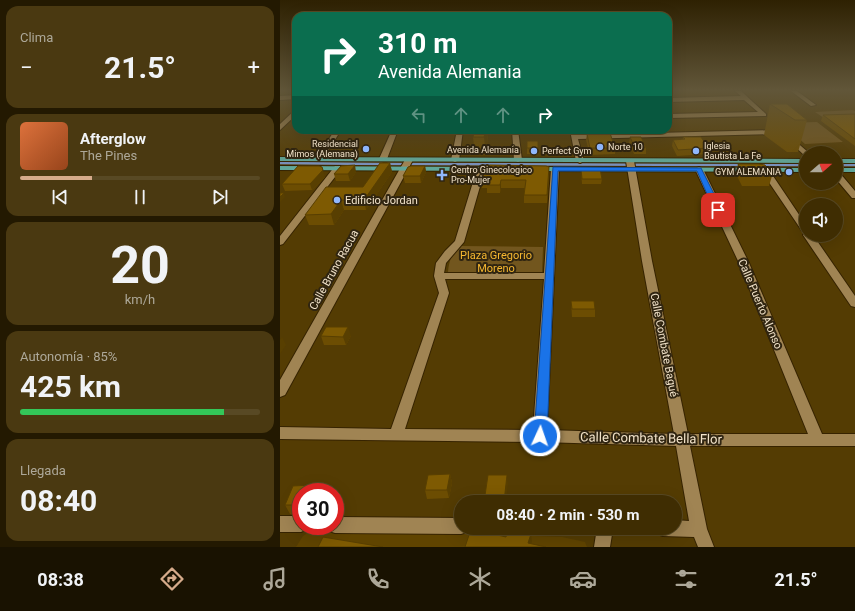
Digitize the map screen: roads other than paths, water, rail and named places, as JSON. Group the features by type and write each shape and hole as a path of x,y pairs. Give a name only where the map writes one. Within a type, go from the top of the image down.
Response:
{"main road":[{"name":"Avenida Alemania","path":"280,159 383,159 407,164 481,169 507,169"},
{"name":"Avenida Alemania","path":"280,168 338,168 455,160 518,160 580,161 699,169 799,170"},
{"name":"Avenida Alemania","path":"527,169 799,161"},
{"path":"843,161 855,161"},
{"path":"843,170 855,170"}],"street":[{"path":"280,128 291,117"},
{"path":"672,131 780,129 799,147"},
{"path":"319,159 335,134"},
{"path":"383,159 393,134"},
{"path":"455,160 459,134"},
{"path":"515,134 518,160"},
{"path":"573,134 580,161"},
{"name":"Calle Bruno Racua","path":"280,392 407,164"},
{"name":"Calle Combate Bagué","path":"631,165 647,261 699,529 706,547"},
{"path":"280,242 338,168"},
{"path":"396,434 444,293 439,276 441,262 459,242 481,169"},
{"path":"540,436 555,169"},
{"name":"Calle Puerto Alonso","path":"699,169 744,263 817,440"},
{"path":"764,169 799,221"},
{"path":"843,182 855,196"},
{"path":"813,242 855,304"},
{"path":"439,276 549,276"},
{"name":"Calle Combate Bella Flor","path":"280,433 540,436 682,440 855,440"},
{"path":"280,524 292,524"},
{"path":"344,525 454,526"},
{"path":"682,529 699,529"},
{"path":"602,547 604,535"}],"waterway":[{"path":"280,163 382,164"},
{"path":"388,164 740,165"},
{"path":"762,165 799,165"},
{"path":"843,165 855,165"}],"place":[{"name":"Norte 10","path":"600,147"},
{"name":"Residencial Mimos (Alemana)","path":"366,149"},
{"name":"Perfect Gym","path":"534,151"},
{"name":"Iglesia Bautista La Fe","path":"696,151"},
{"name":"GYM ALEMANIA","path":"789,172"},
{"name":"Centro Ginecologico Pro-Mujer","path":"442,175"},
{"name":"Edificio Jordan","path":"337,200"}],"park label":[{"name":"Plaza Gregorio Moreno","path":"496,261"}]}
